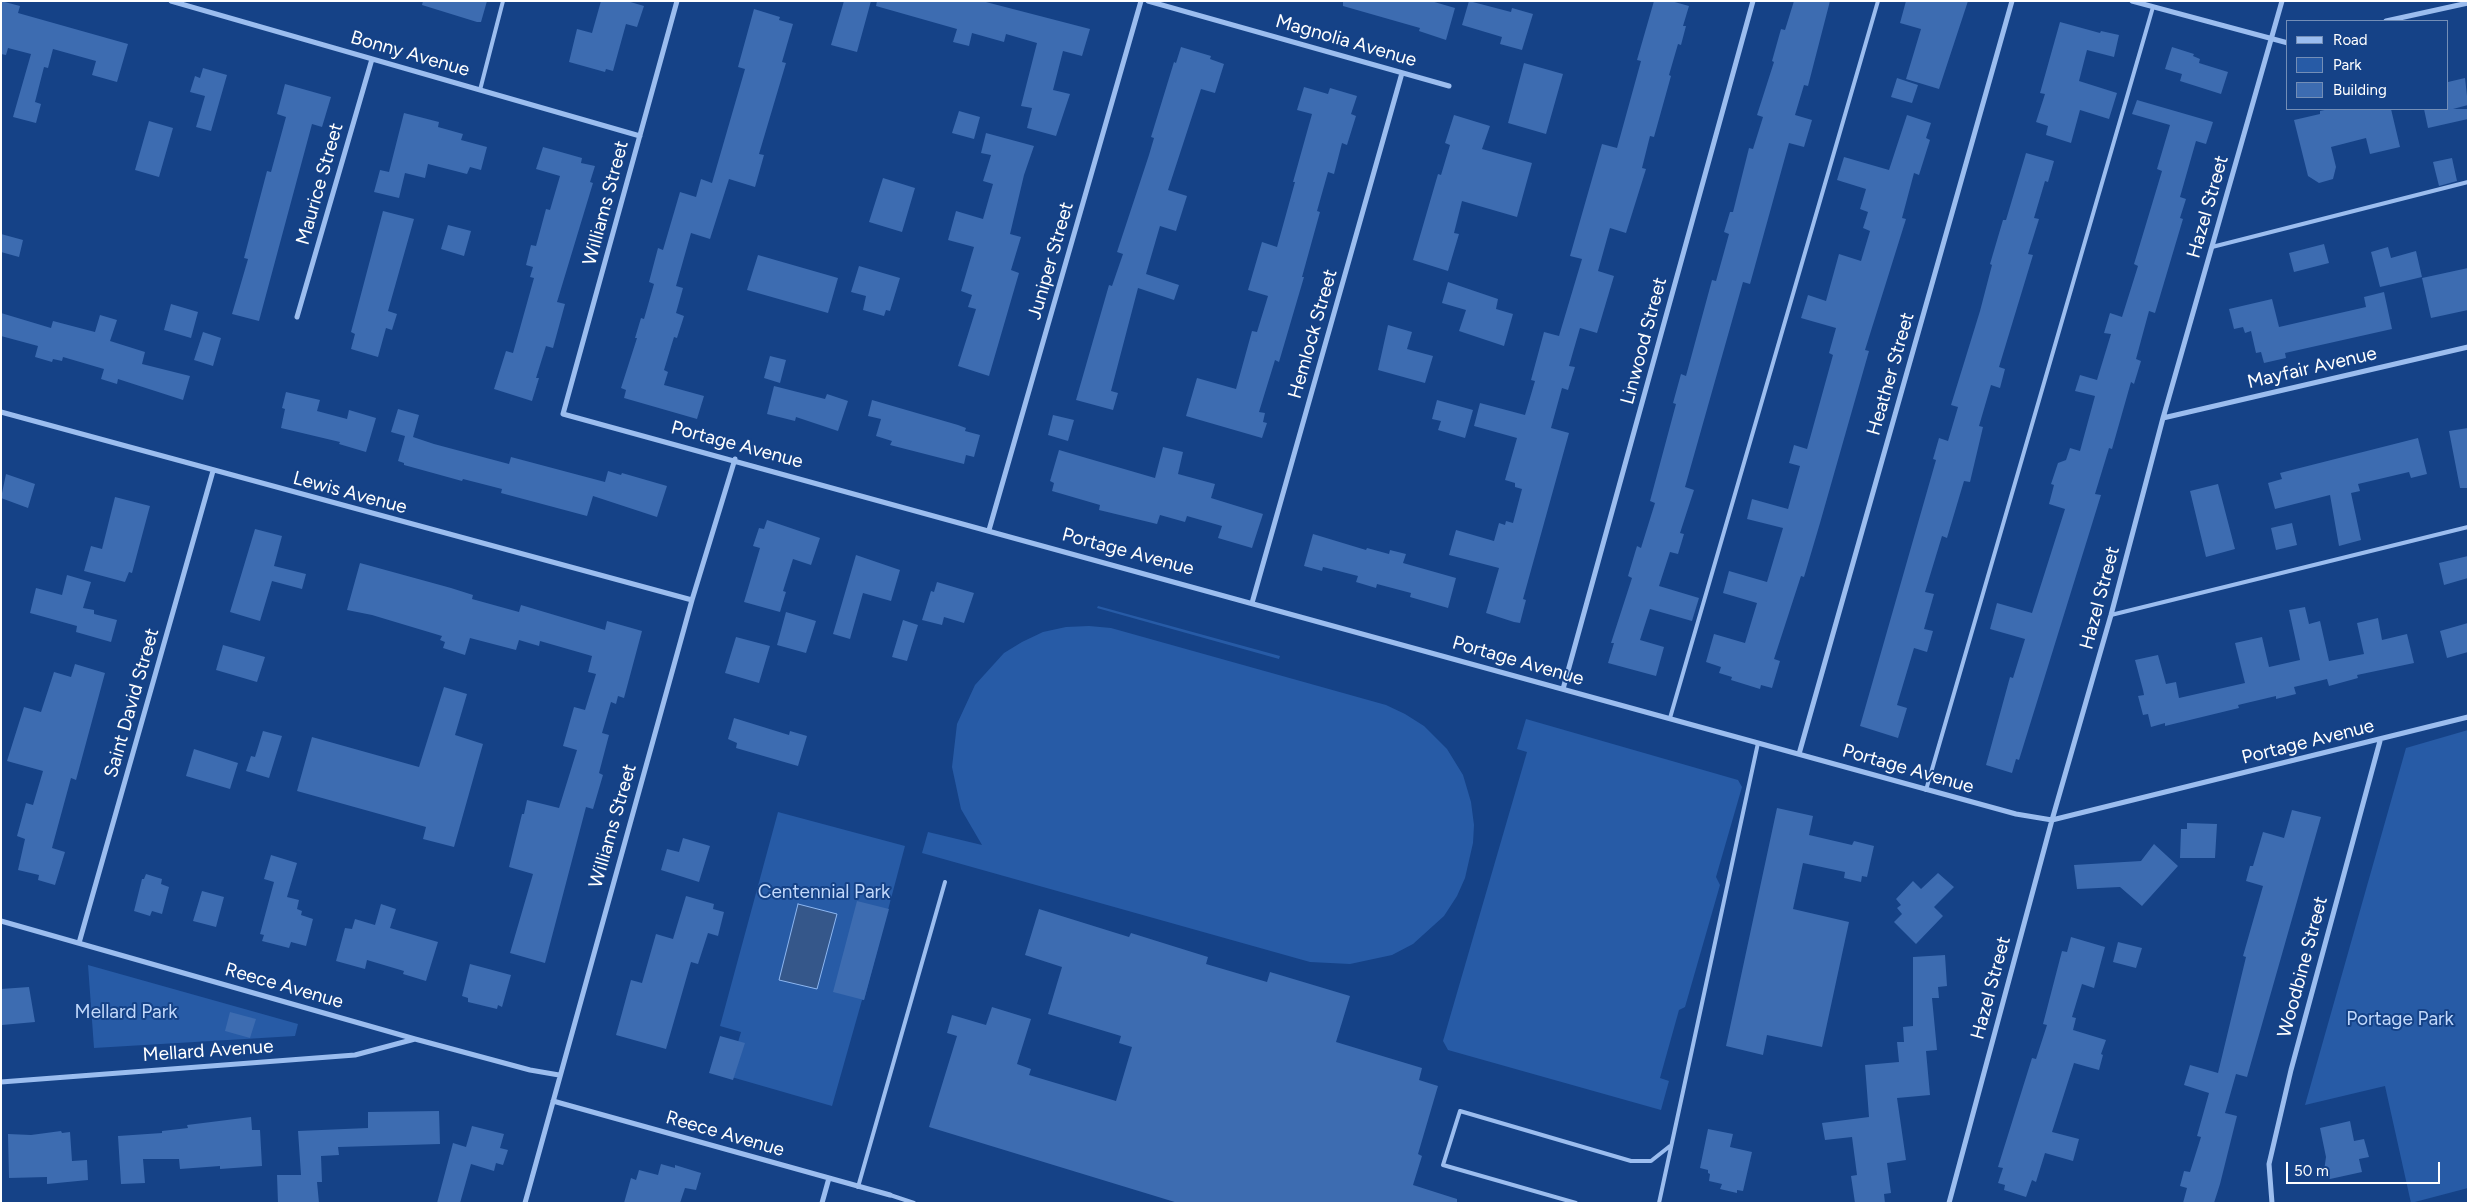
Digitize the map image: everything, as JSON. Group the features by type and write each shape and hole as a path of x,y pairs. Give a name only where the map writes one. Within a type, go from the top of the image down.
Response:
{"street":[{"name":"Bonny Avenue","path":"171,1 640,136"},
{"name":"Williams Street","path":"563,414 677,1"},
{"name":"Juniper Street","path":"990,530 1140,1"},
{"name":"Magnolia Avenue","path":"1148,1 1449,86"},
{"name":"Linwood Street","path":"1563,689 1753,1"},
{"name":"Heather Street","path":"1799,754 2012,1"},
{"path":"2132,1 2286,43"},
{"name":"Hazel Street","path":"1949,1203 2052,820 2112,615 2163,418 2282,1"},
{"path":"2391,20 2468,3"},
{"name":"Maurice Street","path":"297,317 372,59"},
{"name":"Hemlock Street","path":"1252,602 1402,73"},
{"name":"Mayfair Avenue","path":"2163,418 2468,347"},
{"name":"Lewis Avenue","path":"1,412 692,600"},
{"name":"Portage Avenue","path":"563,414 735,459 1926,790 2016,814 2052,820 2380,741 2468,717"},
{"name":"Williams Street","path":"524,1203 692,600 735,459"},
{"name":"Saint David Street","path":"79,943 213,471"},
{"name":"Woodbine Street","path":"2272,1203 2269,1164 2290,1070 2380,741"},
{"name":"Reece Avenue","path":"1,921 415,1039 530,1070 559,1075"},
{"name":"Mellard Avenue","path":"1,1082 355,1055 415,1039"},
{"name":"Reece Avenue","path":"553,1101 890,1195"},
{"path":"822,1203 829,1178"}],"lane":[{"path":"480,90 503,1"},
{"path":"1670,718 1878,1"},
{"path":"1926,790 2153,7"},
{"path":"2212,247 2468,182"},
{"path":"2112,615 2468,526"},
{"path":"1659,1203 1758,743"},
{"path":"858,1187 945,882"},
{"path":"1576,1203 1443,1165 1460,1111 1631,1160 1651,1161 1662,1154 1671,1144"},
{"path":"890,1195 914,1203"}],"green space":[{"path":"1098,606 1280,656 1279,659 1097,608"},
{"path":"1089,626 1111,628 1386,705 1424,726 1447,749 1463,775 1471,802 1474,825 1473,843 1465,878 1457,896 1444,916 1413,944 1392,955 1350,964 1310,962 922,853 928,832 982,845 961,809 952,767 957,724 975,685 1004,653 1022,642 1043,632 1066,627"},
{"path":"1526,719 1738,780 1742,787 1716,877 1720,885 1685,1007 1679,1010 1660,1078 1669,1081 1661,1110 1448,1050 1443,1041 1527,752 1517,749"},
{"name":"Portage Park","path":"2468,730 2468,1188 2411,1203 2385,1086 2305,1105 2406,748"},
{"name":"Centennial Park","path":"778,812 905,846 864,1000 862,1000 832,1106 728,1076 741,1032 720,1026"},
{"name":"Mellard Park","path":"88,965 298,1024 295,1036 94,1048"}],"shaded area":[{"path":"798,904 837,914 817,989 779,980"}],"building":[{"path":"1,1 20,6 18,13 128,44 117,82 92,75 96,61 53,49 48,68 44,67 35,102 41,104 36,123 13,117 31,54 8,48 6,55 1,54"},
{"path":"423,1 487,1 481,22 477,22 422,5"},
{"path":"601,1 627,1 644,6 637,27 626,24 613,71 606,69 605,72 569,62 577,29 592,33"},
{"path":"844,1 871,1 857,52 831,45"},
{"path":"877,1 982,1 1090,29 1082,56 1063,51 1053,90 1070,94 1056,136 1027,128 1032,108 1021,106 1037,43 1006,34 1004,42 972,33 969,46 953,42 957,29 876,6"},
{"path":"1343,1 1431,1 1455,8 1446,40 1419,31 1420,28 1343,6"},
{"path":"1469,1 1511,12 1512,8 1533,14 1522,50 1500,44 1502,37 1462,25"},
{"path":"1654,1 1671,1 1689,6 1683,26 1686,26 1681,45 1678,44 1669,75 1671,76 1654,137 1650,136 1642,168 1646,169 1626,233 1610,228 1598,271 1614,276 1597,333 1580,328 1569,366 1575,367 1568,390 1562,388 1551,428 1569,433 1523,599 1526,600 1520,623 1514,622 1486,613 1499,568 1449,555 1456,530 1494,541 1499,523 1505,525 1506,521 1513,523 1522,489 1515,487 1515,483 1505,480 1517,438 1474,426 1480,403 1525,415 1535,381 1531,380 1544,332 1559,336 1582,259 1570,256 1602,144 1617,148 1641,61 1637,60"},
{"path":"1794,1 1830,1 1808,86 1804,85 1795,115 1812,120 1804,147 1789,143 1750,284 1743,282 1685,487 1694,490 1680,533 1684,534 1678,554 1670,552 1659,586 1699,598 1692,621 1650,609 1640,640 1664,647 1656,676 1608,663 1614,643 1611,643 1632,578 1628,576 1637,546 1641,548 1655,503 1650,501 1676,404 1673,403 1681,374 1686,376 1712,280 1716,281 1729,234 1724,232 1730,212 1733,212 1749,148 1753,149 1763,117 1757,115 1774,62 1772,61 1781,29 1785,30"},
{"path":"1906,1 1968,1 1939,89 1906,79 1921,29 1900,23"},
{"path":"754,9 780,17 779,20 793,24 782,62 786,63 759,154 764,155 755,187 729,179 710,239 691,233 676,286 683,288 676,313 684,316 677,338 674,337 664,370 668,372 664,385 704,396 697,419 624,398 626,390 621,388 637,338 635,338 641,318 644,319 654,284 649,282 658,248 663,250 680,192 696,197 701,179 712,183 745,69 738,67"},
{"path":"2060,22 2100,33 2101,31 2119,35 2114,57 2087,50 2079,81 2117,93 2109,119 2080,110 2071,143 2046,135 2048,126 2036,122 2045,94 2040,93"},
{"path":"1181,47 1211,56 1210,59 1224,64 1215,93 1201,89 1168,190 1187,196 1176,231 1160,226 1146,274 1179,285 1174,300 1138,288 1111,391 1118,393 1113,410 1076,400 1109,285 1112,286 1123,254 1117,252 1149,155 1154,138 1151,137 1174,62 1176,63"},
{"path":"2172,47 2194,54 2193,56 2200,59 2199,63 2228,72 2221,94 2180,81 2182,74 2165,69"},
{"path":"1524,63 1563,74 1546,134 1508,123"},
{"path":"203,68 227,75 211,131 196,127 205,96 190,92 195,76 200,78"},
{"path":"1897,78 1918,85 1912,103 1891,97"},
{"path":"2465,78 2468,105 2453,109 2468,109 2468,119 2428,128 2424,110 2449,110 2449,82"},
{"path":"285,84 331,97 322,127 312,124 259,321 232,314 248,259 244,258 267,171 271,172 286,117 277,114"},
{"path":"1304,87 1328,94 1330,88 1357,96 1351,114 1356,116 1347,145 1342,143 1334,174 1328,172 1317,211 1320,212 1302,277 1304,277 1279,362 1275,360 1259,412 1265,413 1263,422 1267,423 1262,438 1186,416 1197,378 1236,389 1252,331 1257,332 1268,296 1248,290 1262,242 1277,247 1295,182 1293,182 1312,114 1297,110"},
{"path":"2137,100 2213,122 2206,144 2196,141 2180,197 2186,199 2180,218 2183,219 2155,313 2149,311 2136,359 2141,361 2134,384 2131,382 2112,449 2109,448 2095,494 2101,495 2019,760 2016,759 2012,773 1986,765 2010,677 2013,678 2025,639 1990,629 1997,603 2032,613 2065,509 2049,504 2054,485 2051,484 2058,463 2066,460 2070,448 2080,451 2095,396 2075,391 2080,375 2097,380 2111,334 2104,333 2110,313 2122,317 2138,266 2134,264 2162,171 2157,169 2170,125 2132,114"},
{"path":"2391,110 2400,147 2370,154 2366,138 2331,147 2336,167 2333,179 2319,183 2308,176 2294,120 2320,114 2320,111"},
{"path":"959,111 980,117 974,139 952,133"},
{"path":"404,113 439,122 438,127 463,134 461,140 487,147 481,170 470,167 467,174 428,164 425,178 405,173 399,198 374,192 380,170 389,172"},
{"path":"1454,115 1490,126 1482,149 1532,163 1517,217 1462,201 1454,233 1459,234 1448,271 1413,260 1438,174 1441,175 1450,145 1445,143"},
{"path":"1907,115 1931,123 1926,138 1930,140 1919,175 1914,173 1902,218 1906,219 1865,350 1869,351 1820,523 1804,577 1801,576 1774,659 1780,661 1772,688 1761,685 1760,689 1731,680 1732,677 1719,673 1721,667 1706,662 1714,634 1745,643 1757,603 1723,593 1729,571 1767,582 1783,528 1747,519 1752,499 1788,509 1800,466 1789,463 1794,445 1807,449 1833,355 1829,353 1836,328 1801,318 1808,295 1826,301 1839,254 1861,261 1870,231 1863,228 1868,212 1860,209 1866,189 1837,180 1844,157 1889,170"},
{"path":"149,121 173,128 159,177 135,170"},
{"path":"986,133 1034,146 1024,175 1010,234 1021,237 1011,270 1019,273 989,376 958,366 976,309 968,307 972,295 961,291 974,247 948,240 956,211 983,219 993,184 983,181 991,155 981,153"},
{"path":"543,147 582,158 581,163 595,166 590,182 593,183 557,302 565,304 553,348 546,346 536,378 539,378 532,401 494,389 506,351 513,353 534,278 530,277 533,267 526,265 531,245 536,246 546,209 550,210 560,176 536,169"},
{"path":"2026,153 2054,161 2048,182 2045,181 2034,218 2039,219 2028,254 2033,255 1999,367 2005,369 2000,388 1991,385 1979,426 1983,427 1970,482 1964,481 1947,538 1942,536 1925,592 1934,594 1924,629 1933,631 1927,652 1914,648 1897,705 1907,708 1898,738 1860,726 1936,460 1933,459 1939,438 1948,441 1958,407 1951,405 1980,311 1992,265 1990,264 2003,220 2006,220"},
{"path":"2452,158 2457,181 2439,186 2433,162"},
{"path":"883,178 915,188 902,232 869,222"},
{"path":"383,211 414,219 388,311 397,314 392,330 386,328 378,357 351,349 355,334 351,332"},
{"path":"448,225 471,231 464,256 441,249"},
{"path":"1,234 23,240 19,257 1,252"},
{"path":"2324,244 2329,263 2294,272 2289,253"},
{"path":"2388,247 2391,258 2416,251 2422,277 2380,287 2371,252"},
{"path":"758,255 838,278 828,313 747,290"},
{"path":"859,266 900,278 890,311 886,310 884,316 863,310 866,296 851,292"},
{"path":"2468,268 2468,310 2431,318 2422,278"},
{"path":"1448,282 1498,299 1496,309 1513,314 1504,346 1459,331 1466,310 1442,303"},
{"path":"2384,292 2392,329 2285,353 2286,358 2264,363 2261,352 2256,353 2251,331 2245,333 2243,327 2234,329 2229,309 2272,299 2279,327 2366,307 2364,297"},
{"path":"171,304 198,312 191,338 164,330"},
{"path":"1,313 51,328 53,321 95,332 100,315 117,320 110,341 145,352 142,364 190,376 183,400 118,379 117,384 101,379 104,369 63,357 62,361 53,359 52,362 35,357 38,346 1,336"},
{"path":"1388,325 1412,332 1407,349 1433,356 1425,383 1378,370"},
{"path":"203,332 221,338 213,366 194,360"},
{"path":"770,356 786,360 780,383 764,378"},
{"path":"774,386 825,399 827,394 848,401 838,431 796,417 795,421 767,414"},
{"path":"286,392 320,400 317,411 347,419 349,410 376,418 366,452 339,444 340,442 281,428 285,409 282,408"},
{"path":"872,400 958,425 966,428 965,431 980,435 974,457 966,455 964,464 890,445 892,441 876,436 881,419 868,416"},
{"path":"1437,400 1473,410 1465,438 1438,430 1441,421 1432,419"},
{"path":"398,409 419,415 413,437 434,444 509,464 511,457 605,482 608,471 621,475 622,473 667,486 657,517 593,496 587,516 501,493 502,489 463,479 462,481 404,465 404,463 398,461 405,436 391,432"},
{"path":"1053,415 1074,420 1068,441 1048,435"},
{"path":"2468,428 2468,488 2460,488 2449,431"},
{"path":"2418,438 2427,474 2411,478 2409,472 2358,484 2360,491 2351,493 2361,540 2339,546 2330,495 2275,509 2268,483 2282,479 2280,473"},
{"path":"1163,447 1183,452 1178,474 1215,484 1211,498 1263,514 1252,548 1218,538 1222,526 1187,516 1185,522 1160,515 1157,524 1099,510 1100,505 1052,491 1054,483 1050,481 1059,450 1155,478"},
{"path":"6,474 35,484 28,508 1,498"},
{"path":"2218,484 2235,549 2206,557 2190,491"},
{"path":"115,497 150,506 132,573 129,572 125,582 84,571 91,546 102,549"},
{"path":"767,520 820,538 811,565 793,559 783,591 786,592 780,612 744,602 760,548 753,546 759,528 764,529"},
{"path":"2292,523 2297,545 2276,550 2271,528"},
{"path":"255,529 282,536 274,566 306,574 302,589 272,581 260,621 230,612"},
{"path":"1313,534 1366,550 1367,548 1389,554 1390,550 1406,554 1403,563 1456,578 1448,608 1410,597 1411,593 1377,584 1376,588 1356,582 1358,576 1323,567 1322,571 1304,566"},
{"path":"856,555 900,570 891,601 863,593 850,639 833,634"},
{"path":"2468,556 2468,578 2444,585 2439,563"},
{"path":"360,563 451,588 473,595 472,599 519,612 521,605 605,630 607,621 642,631 624,698 618,696 616,704 611,702 602,733 609,735 599,773 603,775 593,809 586,807 545,963 510,953 533,874 509,867 527,800 559,808 577,750 563,746 574,707 585,710 596,674 588,672 592,656 540,641 539,646 519,640 516,650 470,638 465,655 443,648 445,642 440,640 442,636 372,615 347,610"},
{"path":"67,575 91,582 83,608 94,610 94,614 117,620 111,642 76,632 77,626 30,613 36,588 62,595"},
{"path":"937,582 974,593 964,623 944,617 942,625 922,620 931,591 934,592"},
{"path":"2305,607 2309,624 2320,621 2329,661 2364,654 2357,623 2378,618 2382,640 2407,634 2414,663 2357,675 2358,678 2329,686 2327,679 2294,687 2296,694 2276,699 2276,696 2238,705 2239,708 2165,726 2165,723 2151,727 2148,714 2143,715 2138,696 2144,695 2135,660 2158,655 2166,684 2176,682 2179,698 2245,683 2235,643 2262,637 2269,667 2300,660 2289,610"},
{"path":"786,612 816,621 806,653 777,645"},
{"path":"903,620 918,625 907,661 892,657"},
{"path":"2468,623 2468,652 2447,658 2440,631"},
{"path":"736,637 770,646 759,683 725,673"},
{"path":"223,645 265,657 257,682 216,670"},
{"path":"75,664 105,673 76,780 71,778 52,848 65,852 55,885 38,880 39,875 18,870 25,839 17,836 26,803 33,805 43,771 7,761 24,707 41,712 54,672 71,677"},
{"path":"444,687 467,694 455,735 483,744 454,847 423,839 426,827 297,791 312,737 419,767"},
{"path":"734,718 789,735 790,731 807,736 798,766 736,748 737,743 728,739"},
{"path":"263,731 282,736 269,778 246,771 251,756 255,757"},
{"path":"194,749 238,763 230,789 186,776"},
{"path":"1777,808 1813,816 1809,835 1852,845 1854,841 1874,846 1867,877 1862,876 1861,882 1844,878 1845,872 1803,863 1793,909 1849,922 1822,1047 1767,1035 1763,1055 1726,1046"},
{"path":"2292,810 2321,817 2247,1077 2236,1074 2225,1113 2237,1116 2220,1184 2214,1203 2183,1203 2187,1188 2180,1186 2184,1171 2190,1172 2201,1137 2197,1136 2209,1093 2184,1085 2190,1065 2218,1073 2246,957 2243,956 2263,886 2246,881 2250,866 2253,866 2263,832 2284,838"},
{"path":"2187,823 2217,824 2215,858 2180,858 2181,829 2187,829"},
{"path":"683,838 710,846 699,882 661,870 667,849 679,852"},
{"path":"2154,844 2178,866 2142,906 2120,887 2077,889 2074,865 2141,861"},
{"path":"271,855 297,863 287,897 299,900 297,909 302,911 301,915 313,919 306,946 291,942 289,948 262,941 264,935 260,934 274,882 264,879"},
{"path":"1938,873 1954,887 1934,907 1943,916 1916,944 1894,922 1902,914 1897,908 1901,905 1896,899 1913,881 1921,889"},
{"path":"146,874 162,879 161,884 169,887 162,914 152,911 150,916 134,911 142,879 144,879"},
{"path":"202,891 224,897 216,927 193,921"},
{"path":"686,896 714,904 713,909 724,912 718,936 708,933 698,964 691,962 666,1049 616,1035 631,980 642,983 656,934 673,939"},
{"path":"857,901 889,909 864,1000 833,992"},
{"path":"381,904 396,909 390,928 438,942 426,981 403,974 404,971 367,960 365,969 336,961 345,928 352,929 355,919 375,925"},
{"path":"1039,909 1129,937 1131,933 1208,957 1206,964 1267,982 1270,972 1350,996 1336,1042 1422,1068 1419,1080 1438,1086 1418,1154 1422,1156 1413,1185 1457,1199 1457,1203 1178,1203 929,1127 957,1036 947,1033 952,1015 986,1025 992,1007 1031,1019 1017,1064 1031,1069 1029,1075 1116,1101 1132,1047 1119,1043 1121,1036 1048,1014 1062,967 1025,955"},
{"path":"2071,937 2105,947 2094,988 2082,984 2072,1017 2076,1018 2073,1030 2106,1040 2101,1054 2103,1055 2099,1070 2074,1063 2052,1132 2079,1139 2073,1161 2045,1153 2036,1182 2032,1180 2026,1197 2004,1190 2005,1185 1998,1183 2003,1168 1998,1167 2032,1058 2036,1059 2047,1025 2043,1024 2062,951 2067,952"},
{"path":"2118,942 2142,948 2136,968 2113,962"},
{"path":"1945,955 1947,986 1938,987 1939,998 1932,998 1937,1050 1926,1051 1930,1095 1897,1098 1906,1160 1887,1163 1891,1193 1884,1194 1885,1203 1855,1203 1851,1176 1857,1175 1852,1137 1825,1140 1822,1123 1869,1117 1865,1065 1899,1062 1897,1042 1904,1042 1903,1027 1913,1026 1913,957"},
{"path":"470,964 511,975 502,1007 498,1005 497,1009 468,1002 468,998 462,996"},
{"path":"29,987 35,1022 2,1025 1,989"},
{"path":"230,1012 256,1019 250,1038 225,1031"},
{"path":"720,1036 745,1043 733,1080 709,1073"},
{"path":"439,1111 440,1144 338,1147 339,1155 321,1156 322,1182 317,1182 319,1203 278,1203 277,1175 301,1175 298,1131 368,1128 368,1112"},
{"path":"251,1117 252,1130 260,1130 262,1166 220,1169 220,1166 180,1169 179,1159 143,1159 145,1183 121,1184 118,1136 162,1133 162,1131 188,1128 187,1125"},
{"path":"2350,1121 2354,1141 2364,1139 2369,1157 2359,1159 2362,1172 2330,1179 2324,1171 2326,1157 2320,1128"},
{"path":"472,1126 504,1134 500,1148 508,1150 503,1165 496,1163 494,1171 471,1164 460,1203 437,1203 453,1143 466,1147"},
{"path":"1708,1129 1733,1134 1730,1147 1752,1152 1743,1191 1737,1190 1737,1193 1720,1189 1722,1184 1709,1181 1710,1174 1708,1170 1700,1168"},
{"path":"61,1131 62,1133 70,1132 72,1161 87,1160 88,1180 47,1184 47,1177 9,1178 8,1134 31,1135"},
{"path":"661,1164 675,1168 675,1165 701,1173 696,1190 685,1188 680,1203 624,1203 631,1178 636,1180 639,1170 658,1175"}]}
